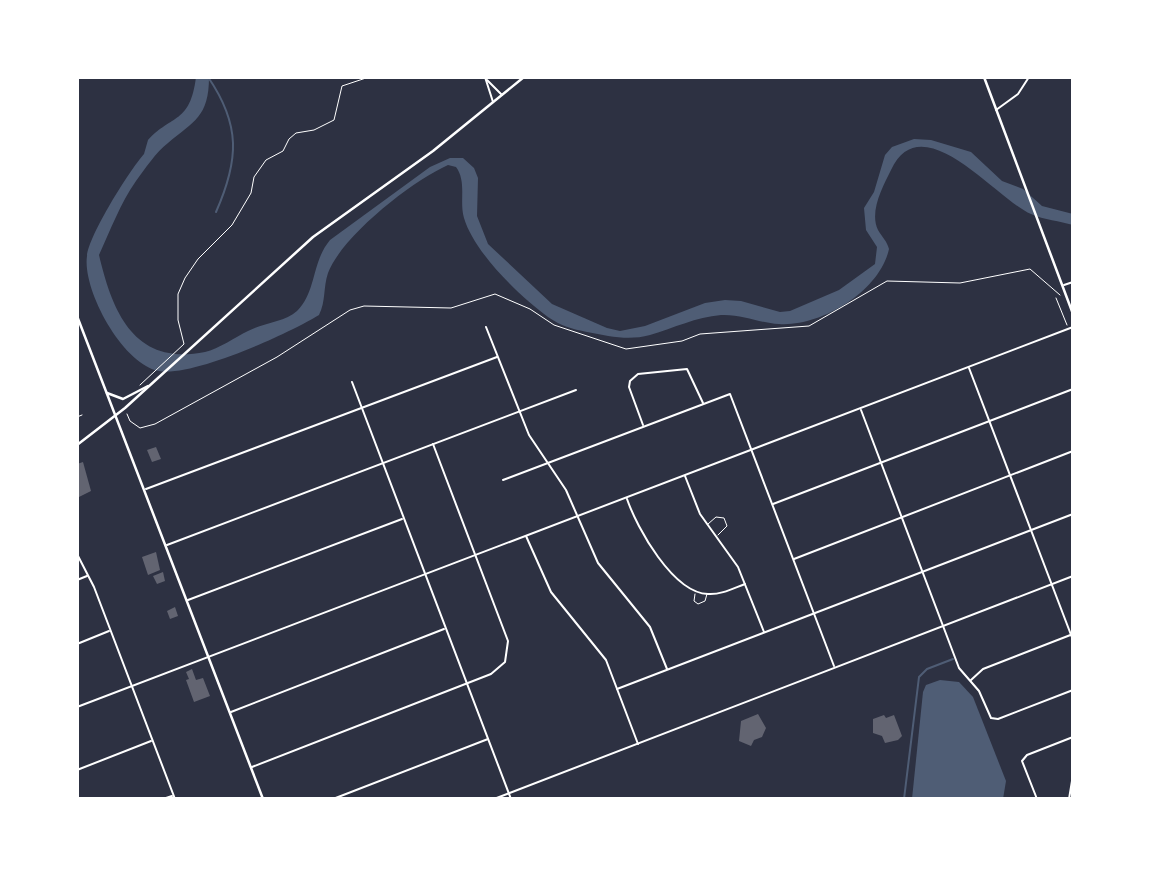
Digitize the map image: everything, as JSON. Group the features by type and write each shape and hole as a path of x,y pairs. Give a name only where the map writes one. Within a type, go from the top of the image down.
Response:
{"main road":[{"path":"77,445 154,383 313,237 433,151 524,77"},
{"path":"984,77 1073,314"},
{"path":"77,316 263,799"},
{"path":"107,393 123,398 154,383"}],"street":[{"path":"996,110 1018,93 1029,77"},
{"path":"485,78 502,95"},
{"path":"485,78 493,102"},
{"path":"1062,286 1073,282"},
{"path":"486,327 532,442 566,490 597,563 650,627 668,669"},
{"path":"77,707 1073,327"},
{"path":"145,490 497,357"},
{"path":"969,367 1073,640"},
{"path":"644,426 629,387 632,378 638,374 687,369 704,404"},
{"path":"352,382 511,799"},
{"path":"772,504 1073,389"},
{"path":"166,545 576,390"},
{"path":"503,480 730,394 835,668"},
{"path":"860,409 959,668 979,691 993,719 1073,690"},
{"path":"251,767 467,684 502,666 509,650 505,633 433,444"},
{"path":"793,559 1073,451"},
{"path":"685,475 707,525 730,553 746,584 764,632"},
{"path":"626,498 642,536 682,583 695,592 707,594 746,584"},
{"path":"617,689 1073,514"},
{"path":"187,601 404,518"},
{"path":"526,535 545,583 600,650 638,744"},
{"path":"77,554 110,630 174,797 163,799"},
{"path":"77,580 88,576"},
{"path":"494,799 1073,576"},
{"path":"230,713 446,629"},
{"path":"77,644 110,630"},
{"path":"970,680 983,669 1072,635"},
{"path":"1037,799 1023,761 1027,755 1073,737"},
{"path":"333,799 488,739"},
{"path":"77,770 152,741"},
{"path":"1069,799 1073,775"}],"lane":[{"path":"707,525 716,517 724,519 727,526 716,536"},
{"path":"695,592 694,599 698,604 705,601 707,594"}],"path":[{"path":"140,385 182,346 178,294 183,282 198,259 232,225 251,193 254,177 266,160 283,150 296,133 314,130 334,120 342,86 369,77"},
{"path":"130,421 142,428 155,424 277,357 350,310 364,306 451,308 495,294 530,309 554,326 626,349 672,343 699,334 810,326 887,281 960,283 1030,269 1058,295 1056,302 1069,329"},
{"path":"77,417 82,415"}],"water":[{"path":"196,77 209,77 203,110 159,151 136,181 99,255 120,315 144,343 161,351 181,354 205,352 254,328 292,315 308,295 320,258 330,240 430,167 450,158 463,158 474,168 478,178 477,216 488,244 552,304 620,331 645,326 705,303 741,301 780,312 790,311 839,290 875,264 877,247 866,230 864,208 874,192 885,155 892,147 914,139 931,140 971,152 1002,181 1023,189 1042,206 1073,214 1073,225 1031,214 960,162 940,151 921,147 905,152 884,184 875,215 878,230 889,249 874,279 846,303 830,313 795,323 779,324 721,315 694,320 650,335 618,337 576,330 557,323 511,285 487,259 469,231 463,212 461,179 456,167 448,165 398,196 348,243 328,273 319,315 264,343 216,361 174,371 159,371 145,366 132,355 108,324 91,287 87,256 102,219 144,154 148,140 185,111"},
{"path":"940,680 959,682 973,697 1006,781 1003,799 912,799 923,692 926,685"}],"building":[{"path":"156,447 161,459 152,462 147,450"},
{"path":"83,462 91,491 77,498 77,464"},
{"path":"156,552 160,570 148,575 142,557"},
{"path":"163,572 165,581 157,584 153,576"},
{"path":"175,607 178,616 170,619 167,611"},
{"path":"192,669 196,680 203,678 210,696 194,702 186,680 189,679 186,672"},
{"path":"758,714 766,728 762,737 754,740 751,746 739,741 741,721"},
{"path":"884,715 886,718 894,715 902,736 898,740 885,743 882,736 873,733 873,719"}],"waterway":[{"path":"208,77 226,111 233,143 229,176 216,212"},
{"path":"904,799 919,677 927,669 953,659"}]}
